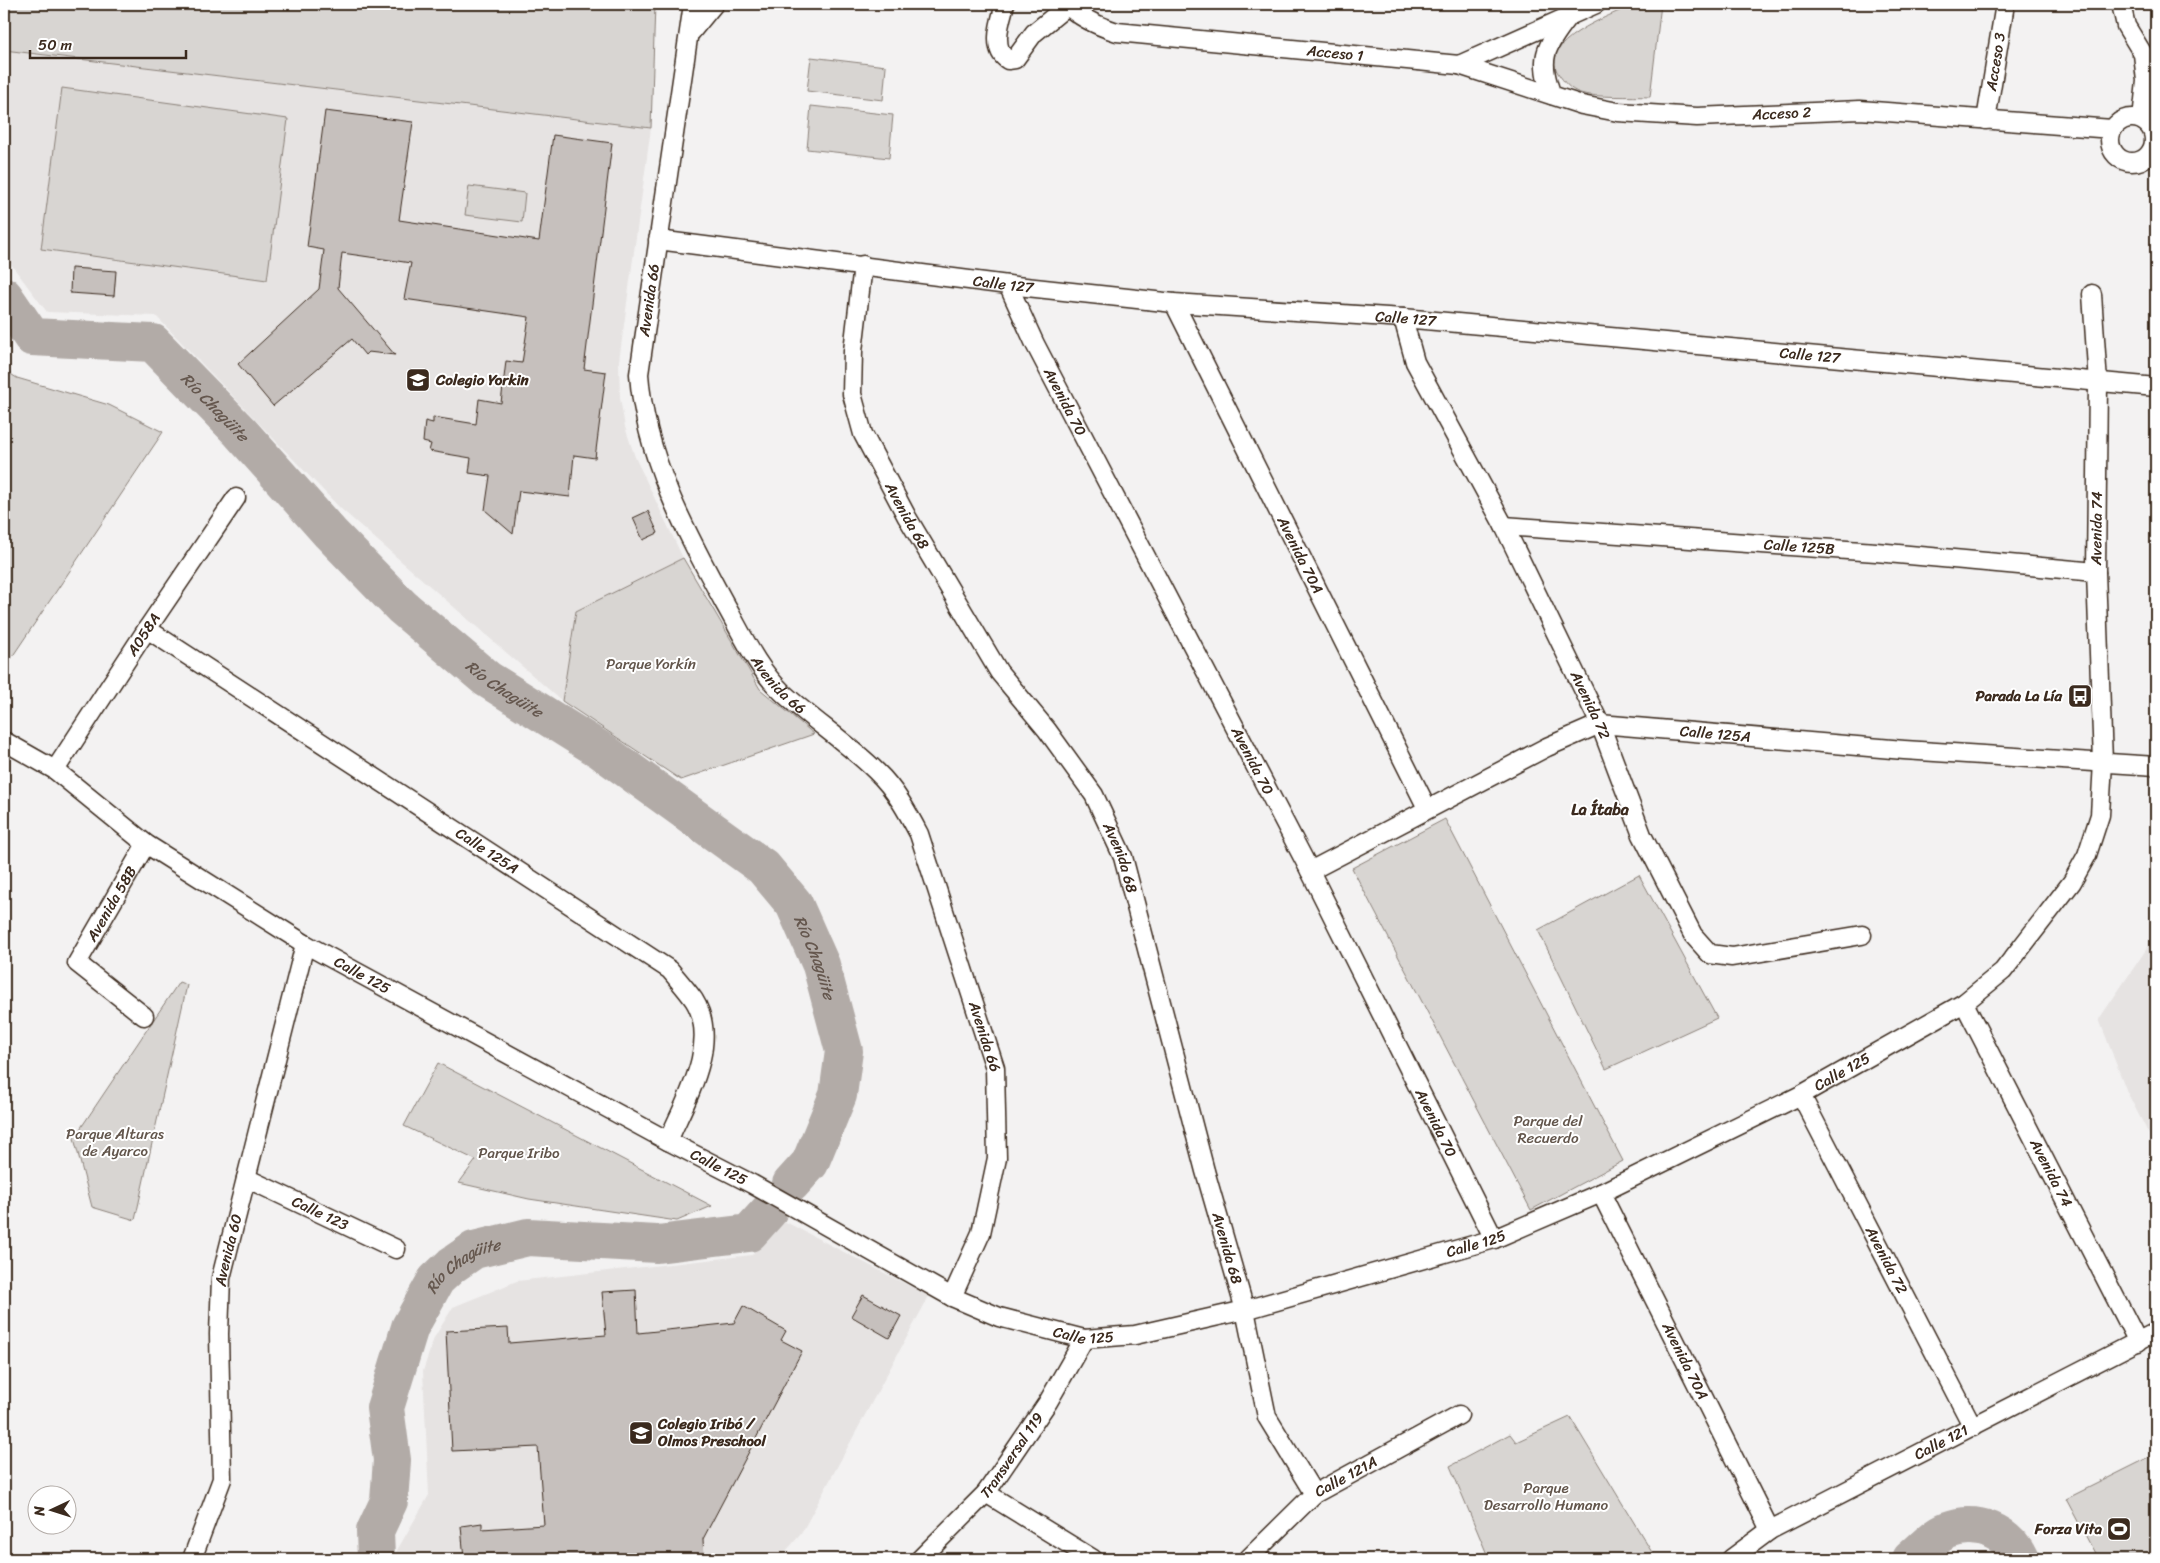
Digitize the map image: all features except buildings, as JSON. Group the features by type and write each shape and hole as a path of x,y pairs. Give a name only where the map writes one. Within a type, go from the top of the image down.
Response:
{"street":[{"name":"Avenida 66","path":"693,4 639,374 641,400 654,452 688,533 759,665 781,691 878,773 904,805 920,834 995,1068 997,1158 981,1233 952,1297"},
{"path":"690,32 714,4"},
{"name":"Acceso 1","path":"1005,4 998,40 1000,50 1008,60 1015,59 1034,33 1067,5 1100,27 1117,32 1459,64 1596,4"},
{"name":"Acceso 3","path":"1986,120 2005,4"},
{"path":"2121,4 2126,26 2143,54 2146,81 2142,119"},
{"path":"1552,95 1544,76 1544,52 1568,17"},
{"name":"Acceso 2","path":"1459,64 1582,105 1618,112 1697,117 1860,110 2112,128"},
{"path":"2135,117 2142,119 2151,128 2154,140 2151,152 2136,162 2124,161 2114,153 2109,141 2112,128 2122,119 2135,117"},
{"name":"Calle 127","path":"658,240 1008,285 1174,303 1403,318 2156,387"},
{"name":"Avenida 68","path":"863,265 852,351 852,394 863,434 907,517 999,672 1047,730 1094,795 1123,857 1205,1171 1245,1310 1267,1416 1314,1494"},
{"name":"Avenida 70","path":"1008,285 1035,344 1310,871 1494,1239"},
{"name":"Avenida 74","path":"2092,294 2098,382 2096,572 2103,762"},
{"name":"Avenida 70A","path":"1174,303 1427,808"},
{"name":"Avenida 72","path":"1403,318 1415,362 1504,526 1600,724 1642,835 1693,935 1710,954 1732,957 1862,936"},
{"name":"A058A","path":"55,770 147,629 236,498"},
{"name":"Calle 125B","path":"1504,526 1876,552 2096,572"},
{"name":"Calle 125A","path":"147,629 670,970 695,1001 705,1034 700,1067 668,1141"},
{"name":"Calle 125A","path":"1310,871 1427,808 1547,747 1600,724 1904,750 2156,766"},
{"name":"Calle 125","path":"4,740 55,770 146,844 305,944 668,1141 752,1184 952,1297 999,1317 1084,1338 1135,1335 1245,1310 1494,1239 1601,1193 1801,1095 1964,1004 2002,971 2072,882 2087,855 2096,831 2100,815 2103,762"},
{"name":"Avenida 58B","path":"144,1016 77,963 146,844"},
{"name":"Avenida 60","path":"192,1559 222,1479 219,1334 221,1278 305,944"},
{"name":"Avenida 74","path":"1964,1004 2138,1342"},
{"name":"Avenida 72","path":"1801,1095 1973,1427"},
{"name":"Calle 123","path":"246,1178 396,1249"},
{"name":"Avenida 70A","path":"1601,1193 1770,1530"},
{"name":"Calle 121","path":"1731,1559 1770,1530 2156,1332"},
{"name":"Transversal 119","path":"920,1559 986,1493 1048,1402 1084,1338"},
{"name":"Calle 121A","path":"1248,1559 1314,1494 1459,1415"},
{"path":"986,1493 1093,1559"}],"shaded area":[{"name":"Colegio Yorkin","path":"4,50 651,128 619,361 620,398 625,427 635,457 683,558 576,611 562,701 340,508 156,316 47,312 4,255"},
{"path":"2156,935 2156,1148 2127,1092 2099,1019"},
{"name":"Colegio Iribó / Olmos Preschool","path":"778,1218 929,1296 801,1534 779,1559 392,1559 429,1495 423,1371 434,1338 453,1307 517,1281 752,1255"}],"green space":[{"path":"4,4 655,4 651,128 4,50"},
{"path":"1636,4 1661,4 1650,97 1587,95 1570,87 1558,73 1555,61 1559,50 1568,39 1597,21"},
{"path":"811,57 886,66 883,100 807,91"},
{"path":"62,88 288,119 267,280 41,249"},
{"path":"811,106 893,115 889,158 807,149"},
{"path":"469,186 525,193 522,222 465,215"},
{"path":"4,370 17,378 109,405 163,432 4,669"},
{"name":"Parque Yorkín","path":"683,558 760,689 814,734 681,780 562,701 576,611"},
{"name":"Parque del Recuerdo","path":"1445,819 1623,1161 1531,1210 1352,868"},
{"path":"1639,875 1717,1018 1606,1069 1538,930"},
{"name":"Parque Alturas de Ayarco","path":"179,982 187,985 135,1220 92,1207 74,1138"},
{"name":"Parque Iribo","path":"438,1063 712,1206 677,1221 529,1199 459,1183 476,1160 404,1126"},
{"name":"Parque Desarrollo Humano","path":"1570,1417 1656,1559 1489,1559 1450,1466 1510,1434 1516,1442"},
{"name":"Forza Vita","path":"2156,1454 2156,1559 2098,1559 2066,1499"}],"waterway":[{"name":"Río Chagüite","path":"4,296 32,337 153,343 240,432 330,533 402,607 487,679 602,751 763,867 794,904 821,965 844,1051 838,1095 810,1163 791,1184"},
{"name":"Río Chagüite","path":"376,1559 375,1531 389,1501 392,1460 385,1408 410,1327 436,1280 452,1265 474,1250 528,1237 657,1244 749,1233 768,1212"},
{"path":"1911,1559 1943,1532 1970,1526 1980,1527 2000,1535 2015,1550 2020,1559"}],"place":[{"name":"Colegio Yorkin","path":"418,380"},
{"name":"Parada La Lía","path":"2080,696"},
{"name":"Colegio Iribó / Olmos Preschool","path":"641,1433"},
{"name":"Forza Vita","path":"2119,1529"}],"district":[{"name":"La Ítaba","path":"1600,809"}]}
